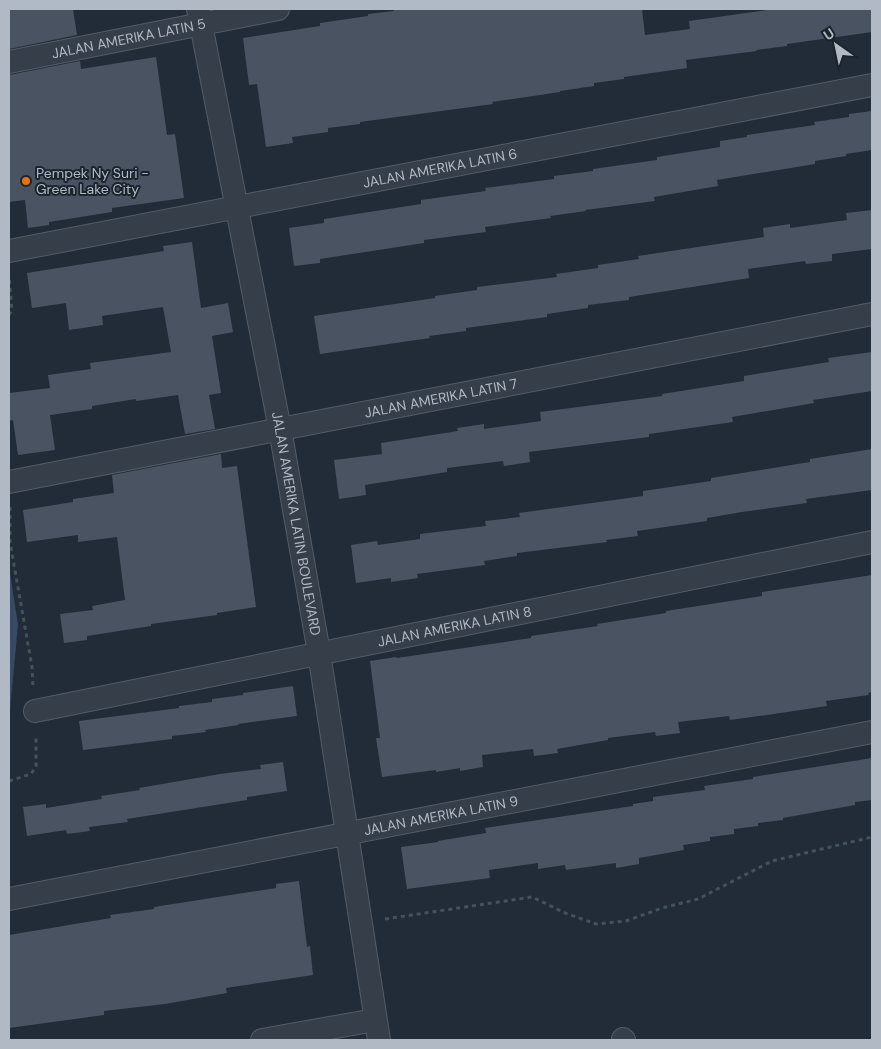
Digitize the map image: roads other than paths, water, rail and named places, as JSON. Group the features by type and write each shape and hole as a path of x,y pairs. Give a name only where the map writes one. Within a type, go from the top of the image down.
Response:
{"street":[{"name":"JALAN AMERIKA LATIN 5","path":"9,62 200,16 278,9"},
{"name":"JALAN AMERIKA LATIN BOULEVARD","path":"200,16 280,429 319,653 377,1030"},
{"name":"JALAN AMERIKA LATIN 6","path":"9,251 872,85"},
{"name":"JALAN AMERIKA LATIN 7","path":"9,482 872,314"},
{"name":"JALAN AMERIKA LATIN 8","path":"35,711 872,542"},
{"name":"JALAN AMERIKA LATIN 9","path":"9,899 872,732"},
{"path":"262,1040 377,1030"}],"water":[{"path":"9,566 18,625 9,720"}],"place":[{"name":"Pempek Ny Suri - Green Lake City","path":"26,181"}]}
